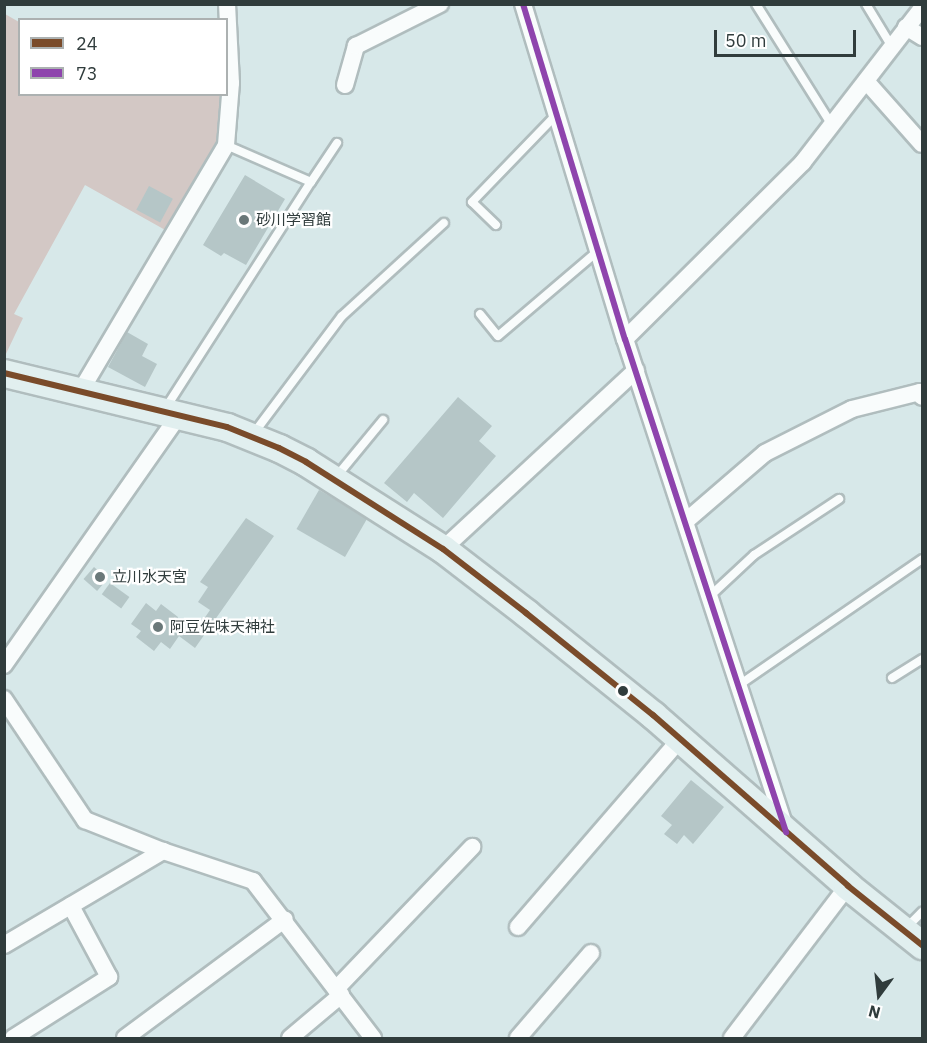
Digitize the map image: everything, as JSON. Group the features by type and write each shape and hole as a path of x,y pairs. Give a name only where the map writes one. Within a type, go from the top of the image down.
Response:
{"main road":[{"path":"4,374 171,413 252,436 306,462 334,479 443,549 526,613 680,739 848,886 916,929"}],"street":[{"path":"345,85 356,46 440,4"},
{"path":"523,4 625,339 786,832"},
{"path":"625,339 803,162 922,8"},
{"path":"80,392 226,145 231,82 228,24"},
{"path":"906,27 922,37"},
{"path":"866,81 922,144"},
{"path":"443,549 636,370"},
{"path":"686,521 765,453 852,409 920,392 922,398"},
{"path":"4,665 171,413"},
{"path":"4,699 86,820 163,851 253,881 285,919 373,1038"},
{"path":"518,927 680,739"},
{"path":"290,1038 338,992 472,847"},
{"path":"4,945 163,851"},
{"path":"732,1038 848,886"},
{"path":"13,1038 109,977 71,906"},
{"path":"125,1038 285,919"},
{"path":"518,1038 591,953"}],"lane":[{"path":"756,4 832,125"},
{"path":"866,4 892,46"},
{"path":"496,225 472,202 557,114"},
{"path":"171,413 337,143"},
{"path":"226,145 311,182"},
{"path":"252,436 342,316 444,222"},
{"path":"480,314 498,336 598,251"},
{"path":"334,479 383,420"},
{"path":"710,596 754,555 839,499"},
{"path":"739,685 922,559"},
{"path":"892,678 922,659"}],"shaded area":[{"path":"5,14 18,21 18,96 224,96 218,145 167,231 85,185 14,314 23,318 5,356"}],"building":[{"path":"245,175 285,199 246,265 224,253 221,256 203,245"},
{"path":"149,186 173,199 160,223 136,210"},
{"path":"127,332 148,344 142,356 157,364 145,387 108,367"},
{"path":"458,397 492,426 479,441 496,456 443,518 414,493 407,502 384,483"},
{"path":"319,490 367,518 345,557 296,529"},
{"path":"246,518 274,536 195,648 179,636 170,649 161,642 154,651 136,637 141,631 131,624 146,603 156,611 161,604 178,617 174,624 193,635 210,610 198,602 208,587 200,582"},
{"path":"94,567 108,579 97,591 84,579"},
{"path":"110,583 129,597 121,608 102,594"},
{"path":"691,780 724,807 693,844 684,835 677,844 664,834 672,825 661,816"}],"transit line":[{"name":"73","path":"523,4 625,339 786,832"},
{"name":"24","path":"4,373 227,427 279,448 306,462 443,549 526,613 653,715 848,886 922,945"}],"place":[{"name":"砂川学習館","path":"244,220"},
{"name":"立川水天宮","path":"100,577"},
{"name":"阿豆佐味天神社","path":"158,627"}]}
